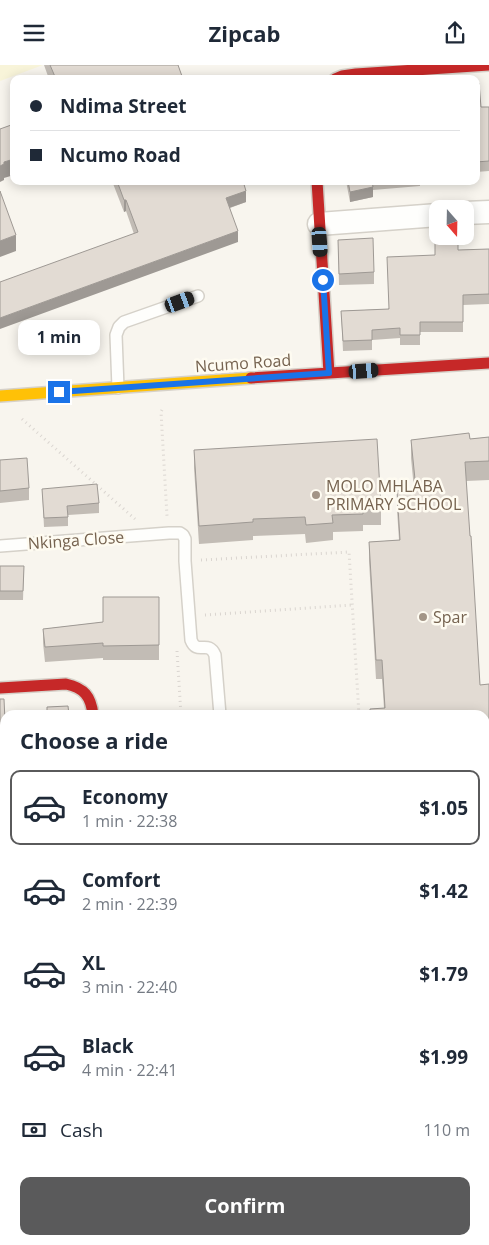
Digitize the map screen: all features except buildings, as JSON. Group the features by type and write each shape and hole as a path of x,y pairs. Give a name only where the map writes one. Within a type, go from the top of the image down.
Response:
{"street":[{"path":"349,75 489,65"},
{"path":"317,185 329,373"},
{"path":"474,213 489,212"},
{"path":"319,224 429,216"},
{"name":"Ncumo Road","path":"0,396 489,363"},
{"path":"0,688 73,685 86,693 93,710"}],"lane":[{"path":"118,388 116,335 118,327 124,322 198,296"},
{"path":"168,533 180,533 185,539 192,644 198,648 211,648 215,655 220,710"},
{"name":"Nkinga Close","path":"0,546 168,533"}],"path":[{"path":"167,384 168,402 161,413 168,533"},
{"path":"22,418 153,535"},
{"path":"185,561 349,552 359,710"},
{"path":"189,616 352,605"},
{"path":"177,647 181,710"}],"sand":[{"path":"0,65 43,65 16,75 10,75 10,77 0,81"}],"traffic: slow":[{"path":"0,396 251,378"}],"traffic: jam":[{"path":"349,75 489,65"},
{"path":"317,185 329,373"},
{"path":"251,378 489,363"},
{"path":"0,688 66,684 78,688 86,694 92,710"}],"place":[{"name":"MOLO MHLABA PRIMARY SCHOOL","path":"316,495"},
{"name":"Spar","path":"423,617"}],"route":[{"path":"59,392 329,373 323,280"}]}
